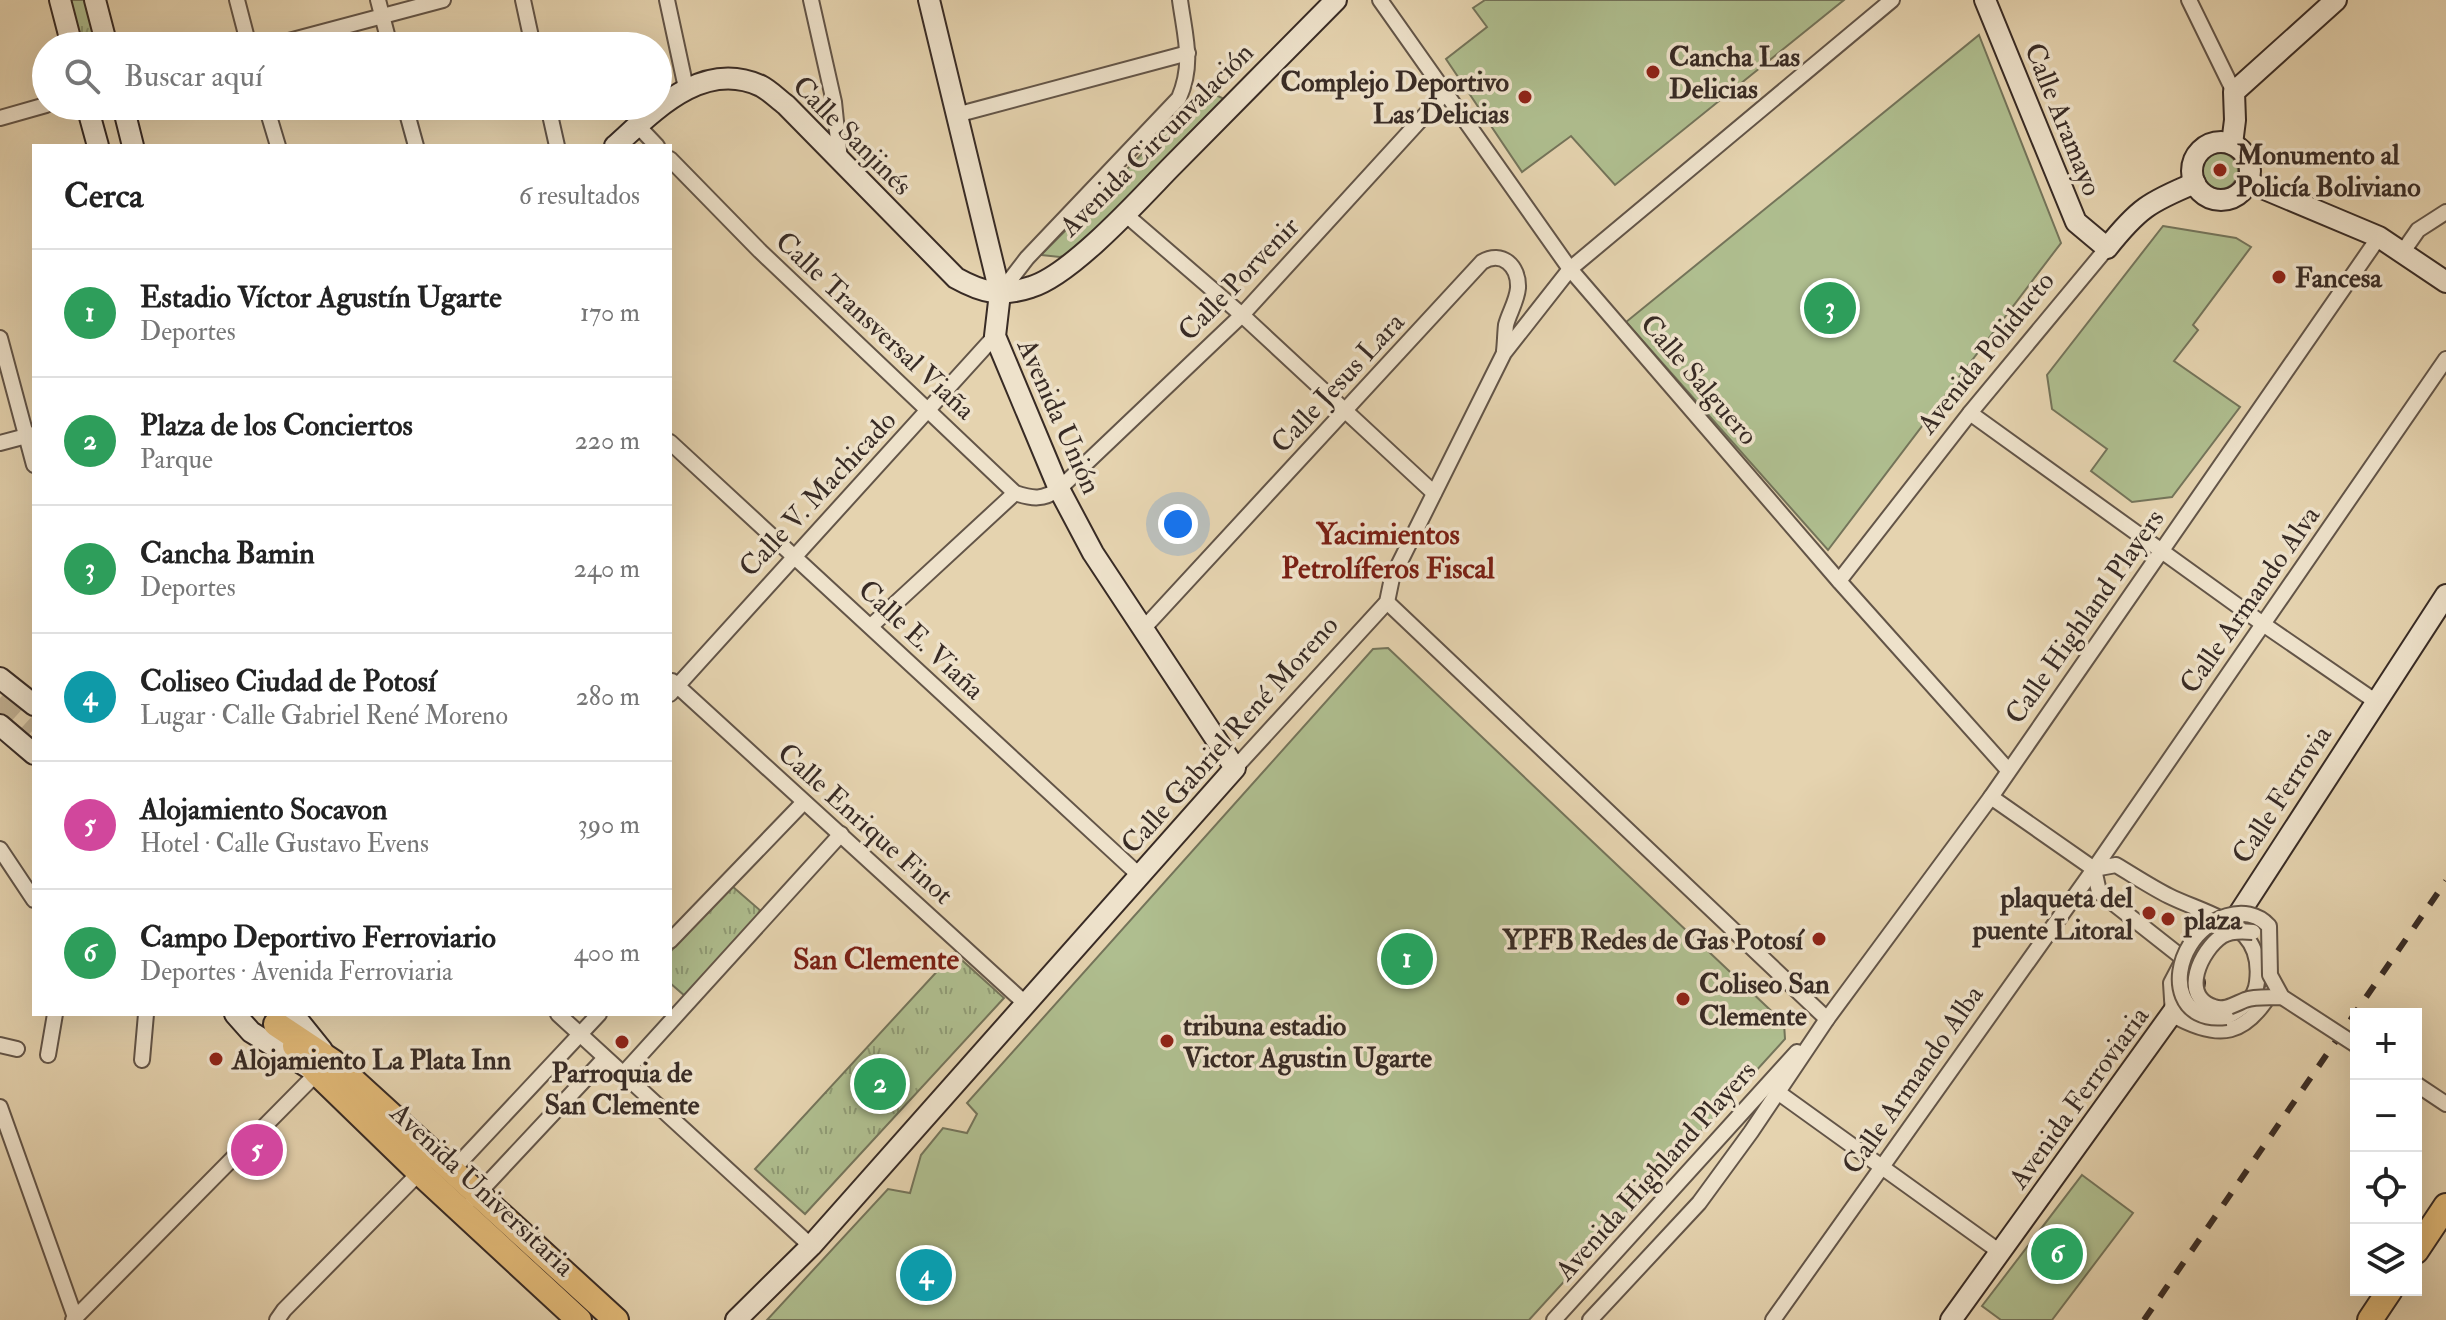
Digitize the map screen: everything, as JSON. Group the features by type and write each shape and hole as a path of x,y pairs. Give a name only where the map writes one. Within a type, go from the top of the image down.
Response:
{"main road":[{"path":"279,1017 325,1067"},
{"name":"Avenida Universitaria","path":"325,1067 469,1203 579,1320"},
{"name":"Avenida Universitaria","path":"469,1203 616,1320"},
{"path":"2422,1242 2446,1206"},
{"path":"2370,1320 2386,1296"}],"street":[{"path":"60,0 68,32"},
{"path":"95,0 103,32"},
{"path":"237,0 245,32"},
{"path":"378,0 386,32"},
{"path":"322,32 443,0"},
{"path":"523,0 530,32"},
{"path":"667,0 686,88"},
{"path":"811,0 834,102 840,161"},
{"name":"Avenida Unión","path":"929,0 1000,293 995,336 1059,489 1093,553 1235,768"},
{"path":"1000,293 1027,258 1179,98 1188,76 1188,53 1180,0"},
{"name":"Avenida Circunvalación","path":"1000,293 1033,287 1061,272 1125,214 1336,0"},
{"name":"Calle Salguero","path":"1380,0 1570,269 1839,581 2008,770"},
{"name":"Calle Gabriel René Moreno","path":"736,1320 811,1246 1139,875 1387,602 1392,578 1504,353 1570,269 1892,0"},
{"name":"Calle Aramayo","path":"1985,0 2076,222 2107,248"},
{"path":"2189,0 2234,92 2232,144"},
{"path":"2234,92 2336,0"},
{"path":"956,115 1188,53"},
{"name":"Calle Sanjinés","path":"672,99 686,88 707,79 735,78 762,86 786,105 956,278 979,291 1000,293"},
{"name":"Calle Porvenir","path":"1059,489 1242,315 1445,93"},
{"path":"0,118 32,109"},
{"path":"91,120 97,144"},
{"path":"126,120 132,144"},
{"path":"270,120 277,144"},
{"path":"409,120 415,144"},
{"path":"551,120 557,144"},
{"name":"Calle Sanjinés","path":"617,144 646,120"},
{"path":"638,126 655,144"},
{"path":"2216,142 2232,144 2245,154 2249,163 2248,182 2236,196 2217,199 2200,191 2195,183 2193,165 2202,149 2216,142"},
{"name":"Calle Transversal Viaña","path":"672,161 760,251 1015,493"},
{"path":"2248,182 2379,237 2446,282"},
{"name":"Avenida Poliducto","path":"1839,581 1970,413 2131,218 2154,201 2195,183"},
{"path":"2402,253 2418,230 2446,212"},
{"path":"1125,214 1242,315 1434,493"},
{"name":"Calle Highland Players","path":"1827,1019 1991,797 2379,237"},
{"name":"Calle Jesus Lara","path":"1143,629 1482,262 1490,257 1508,260 1517,279 1518,290 1506,324 1504,353"},
{"name":"Calle V. Machicado","path":"673,687 995,336"},
{"path":"0,338 30,435 0,443"},
{"name":"Calle Armando Alva","path":"2094,869 2446,359"},
{"path":"1970,413 2375,701"},
{"name":"Calle E. Viaña","path":"672,444 1139,875"},
{"path":"871,626 1015,493 1030,498 1046,498 1059,489"},
{"name":"Calle Ferrovia","path":"2244,903 2446,595"},
{"path":"1387,602 1827,1019"},
{"path":"0,678 32,703"},
{"name":"Calle Enrique Finot","path":"673,687 841,834 1026,1004"},
{"path":"0,725 30,742"},
{"path":"1991,797 2094,869 2099,892 2184,959"},
{"path":"672,939 803,803"},
{"path":"623,1074 841,834"},
{"path":"0,849 32,897"},
{"path":"2094,869 2116,865 2166,894 2222,921 2246,937 2252,946 2258,970 2256,989 2243,1009 2212,1019 2195,1012 2185,1003 2179,987 2181,967 2191,943 2216,921 2233,914 2250,913 2262,918 2269,926 2270,975 2282,997 2350,1041"},
{"name":"Calle Armando Alba","path":"1773,1320 2094,869"},
{"name":"Avenida Ferroviaria","path":"1951,1320 2173,1015 2222,921 2244,903"},
{"path":"2222,921 2184,959 2171,983 2173,1015 2196,1028 2231,1030 2248,1022 2264,1005 2274,988 2274,952 2269,940 2241,930 2224,934 2209,947 2194,980 2198,993 2214,1007 2223,1008 2248,998 2282,997"},
{"path":"48,1055 55,1016"},
{"path":"142,1060 146,1016"},
{"name":"Avenida Universitaria","path":"237,1016 251,1032 325,1067"},
{"path":"560,1016 811,1246"},
{"path":"286,1317 597,1016"},
{"name":"Avenida Highland Players","path":"1590,1320 1699,1203 1779,1093 1827,1019"},
{"name":"Avenida Highland Players","path":"1554,1320 1827,1019"},
{"path":"0,1045 17,1049"},
{"path":"469,1203 605,1058"},
{"path":"0,1107 75,1319 325,1067"},
{"path":"2422,1088 2446,1104"},
{"path":"1779,1093 2000,1252"},
{"path":"1679,1184 1699,1203"}],"green space":[{"path":"70,0 86,0 94,32 79,32"},
{"path":"1485,0 1844,0 1615,185 1571,136 1522,172 1446,59 1487,27 1473,8"},
{"path":"1979,35 2061,243 1828,550 1626,322"},
{"path":"1206,90 1226,100 1073,252 1060,257 1041,255"},
{"path":"2220,153 2232,159 2238,171 2232,183 2220,189 2208,183 2202,171 2208,159"},
{"path":"2163,226 2236,238 2251,247 2193,325 2198,330 2174,361 2240,407 2172,497 2132,502 2091,471 2107,449 2052,409 2047,375"},
{"path":"1388,648 1784,1023 1785,1039 1529,1320 767,1320 888,1189 910,1193 921,1155 943,1128 967,1133 977,1114 967,1103 1373,649"},
{"path":"732,886 762,912 685,996 672,985 672,950"},
{"path":"954,953 1004,998 805,1214 755,1169"},
{"path":"2082,1175 2133,1213 2052,1320 2001,1320 1982,1306"}],"tunnel":[{"path":"0,698 32,727"}],"railway":[{"path":"2144,1320 2446,881"}],"place":[{"name":"Cancha Las Delicias","path":"1653,72"},
{"name":"Complejo Deportivo Las Delicias","path":"1525,97"},
{"name":"Monumento al Policía Boliviano","path":"2220,170"},
{"name":"Fancesa","path":"2279,277"},
{"name":"Cancha Bamin","path":"1830,308"},
{"name":"plaqueta del puente Litoral","path":"2149,913"},
{"name":"plaza","path":"2168,919"},
{"name":"YPFB Redes de Gas Potosí","path":"1819,939"},
{"name":"Estadio Víctor Agustín Ugarte","path":"1407,959"},
{"name":"Coliseo San Clemente","path":"1683,999"},
{"name":"tribuna estadio Victor Agustin Ugarte","path":"1167,1041"},
{"name":"Parroquia de San Clemente","path":"622,1042"},
{"name":"Alojamiento La Plata Inn","path":"216,1059"},
{"name":"Plaza de los Conciertos","path":"880,1084"},
{"name":"Alojamiento Socavon","path":"257,1150"},
{"name":"Campo Deportivo Ferroviario","path":"2057,1254"},
{"name":"Coliseo Ciudad de Potosí","path":"926,1275"}],"district":[{"name":"Yacimientos Petrolíferos Fiscal","path":"1388,551"},
{"name":"San Clemente","path":"876,959"}]}
